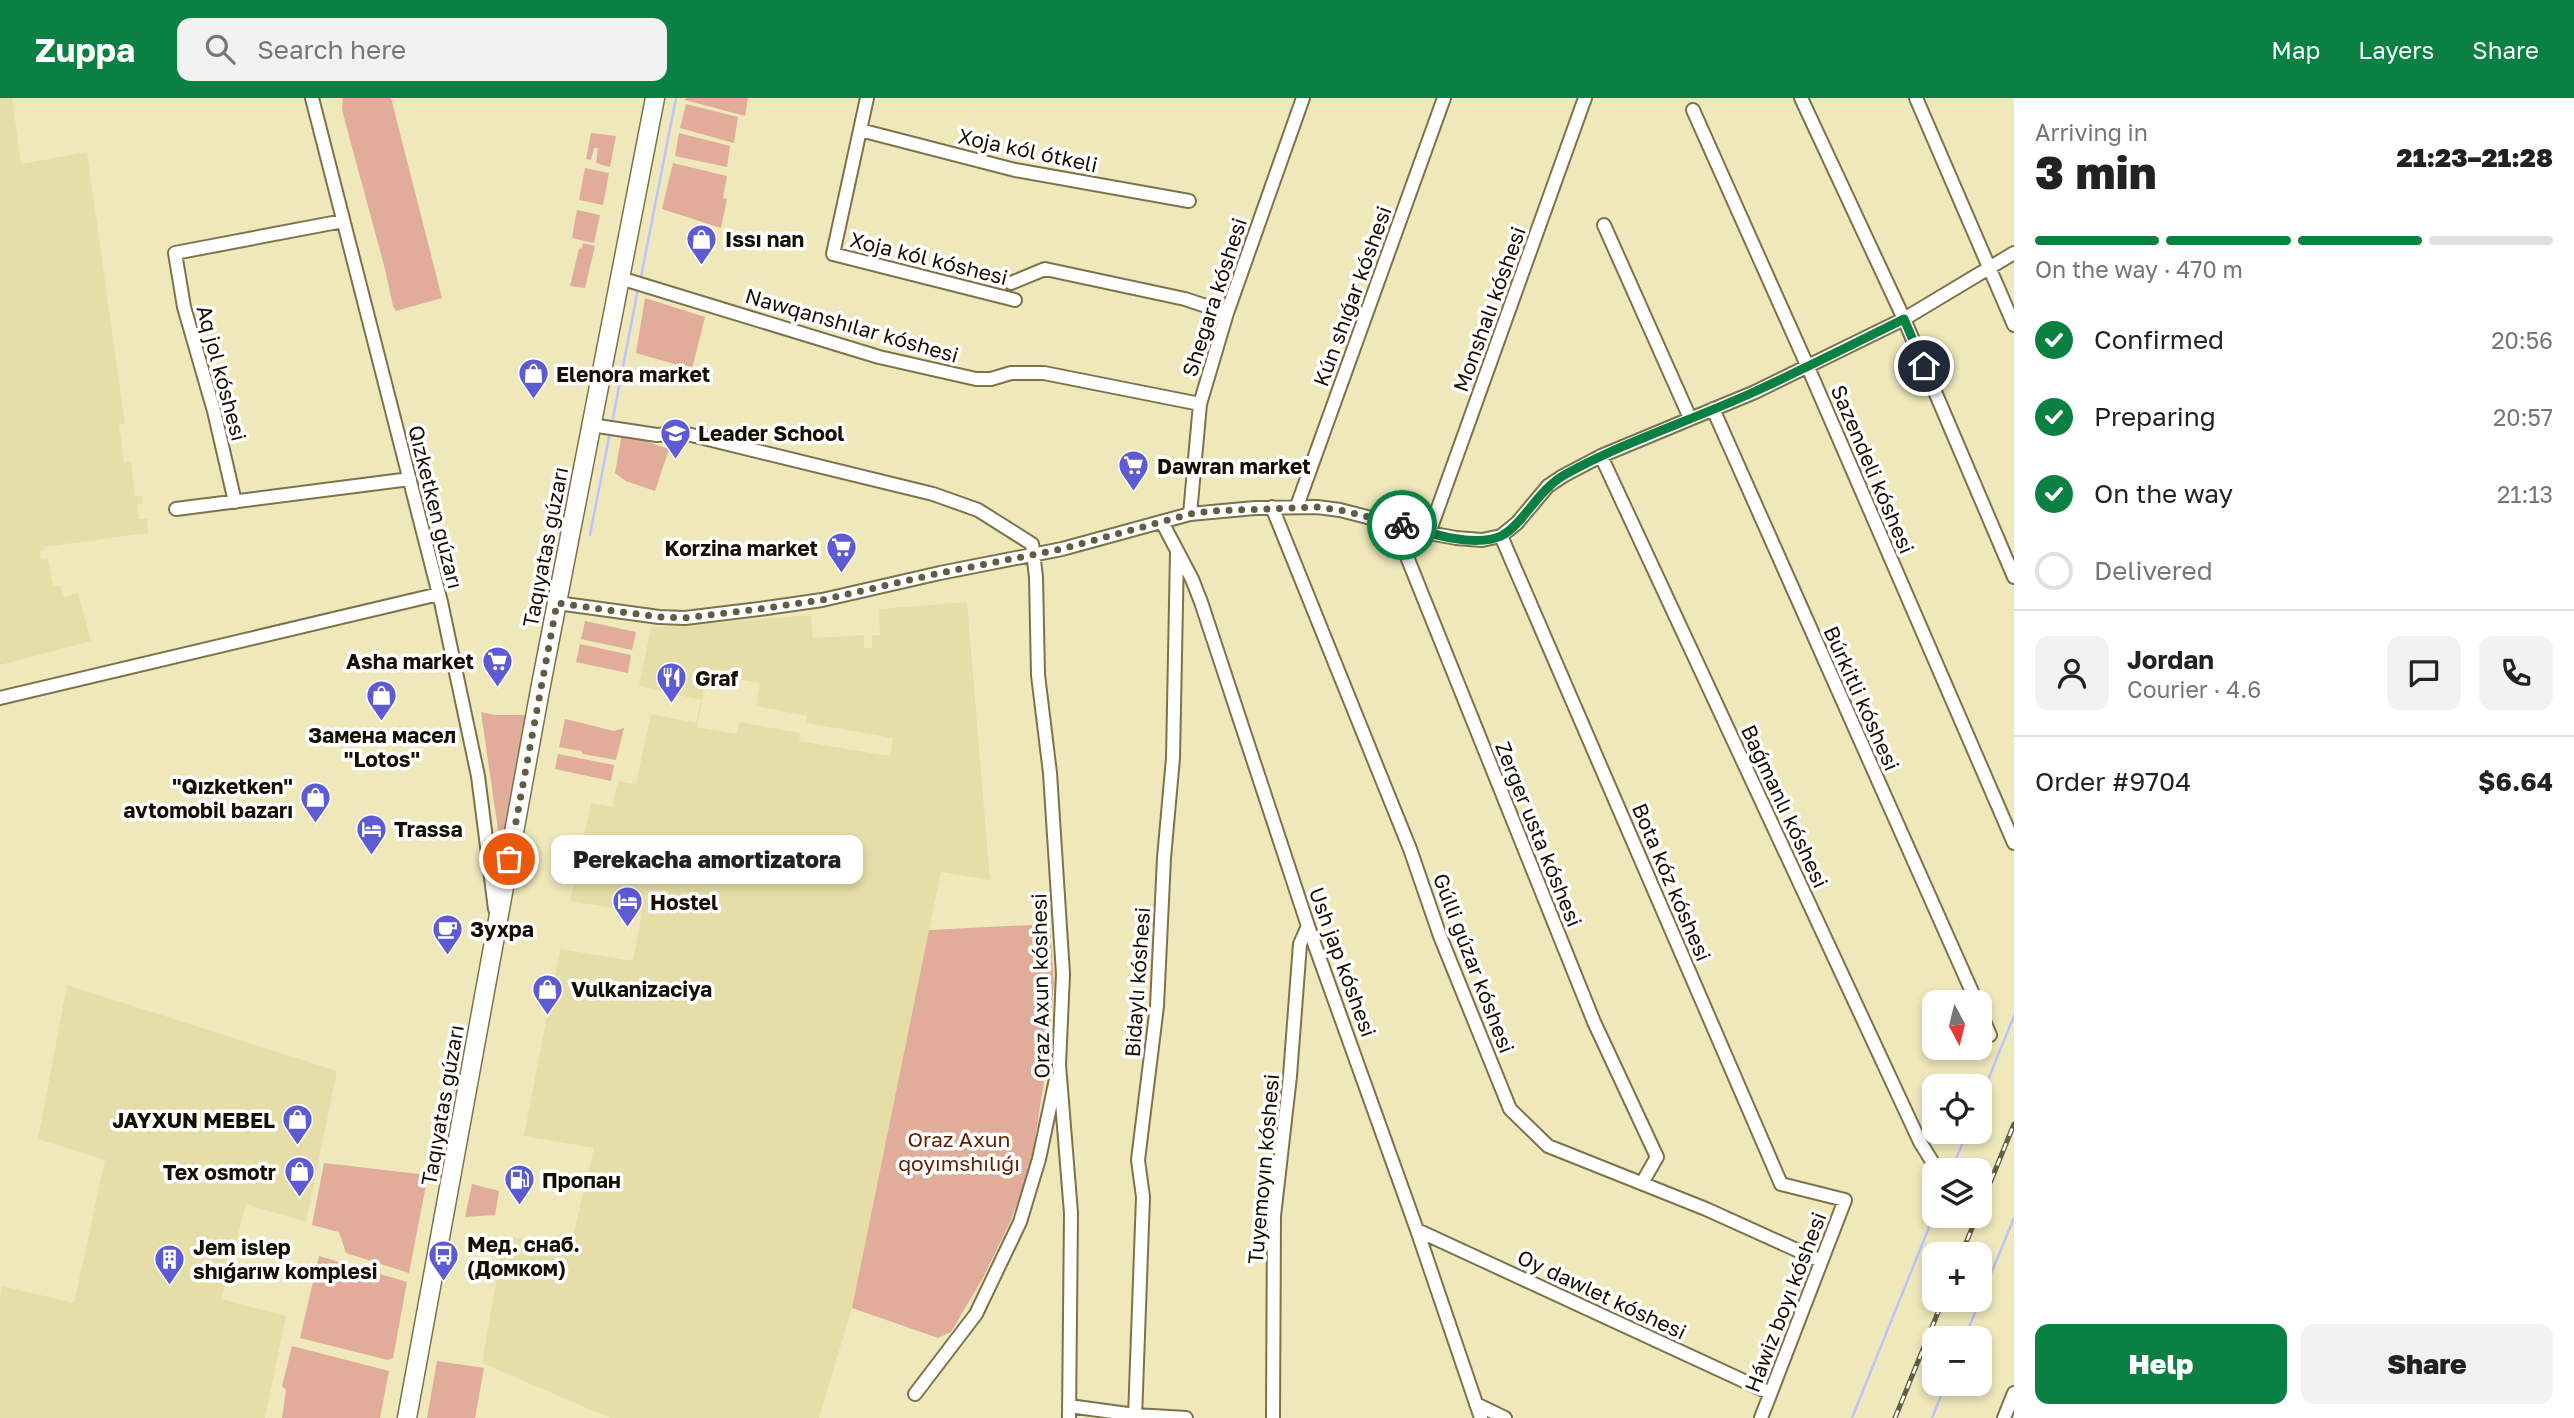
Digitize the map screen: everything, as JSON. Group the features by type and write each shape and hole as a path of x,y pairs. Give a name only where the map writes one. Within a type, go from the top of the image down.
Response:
{"highway":[{"name":"Taqıyatas gúzarı","path":"407,1418 557,603 655,98"}],"street":[{"name":"Qızketken gúzarı","path":"312,98 439,594 478,776 492,875 496,930"},
{"path":"860,130 867,98"},
{"name":"Shegara kóshesi","path":"1190,514 1200,404 1227,313 1303,98"},
{"name":"Kún shıǵar kóshesi","path":"1297,506 1444,98"},
{"name":"Monshalı kóshesi","path":"1429,533 1585,98"},
{"path":"1801,98 1904,319 2014,577"},
{"path":"1916,98 2014,325"},
{"name":"Sazendeli kóshesi","path":"1693,110 1807,365 2014,844"},
{"name":"Xoja kól ótkeli","path":"860,130 1015,170 1189,201"},
{"name":"Xoja kól kóshesi","path":"860,130 833,254 1015,300"},
{"name":"Aq jol kóshesi","path":"235,502 214,411 184,307 175,253 343,221"},
{"path":"1604,225 1690,418"},
{"path":"557,603 659,617 708,615 822,600 1094,541 1190,514 1272,507 1297,506 1340,510 1429,533 1482,540 1501,536 1517,523 1548,486 1563,475 1601,456 1755,392 1904,319 2014,253"},
{"name":"Xoja kól kóshesi","path":"1011,283 1045,269 1185,299 1227,313"},
{"name":"Nawqanshılar kóshesi","path":"620,278 879,357 976,379 991,379 1011,373 1044,373 1200,404"},
{"name":"Búrkitli kóshesi","path":"1713,409 1971,990"},
{"path":"591,425 657,435 683,433 933,494 978,510 1031,544 1032,554"},
{"name":"Baǵmanlı kóshesi","path":"1601,456 1920,1142 1930,1158"},
{"path":"176,509 410,479"},
{"name":"Gúlli gúzar kóshesi","path":"1272,507 1410,849 1440,936 1510,1109 1548,1146 1706,1209 1821,1261"},
{"name":"Ush jap kóshesi","path":"1162,522 1201,602 1308,926 1418,1230 1481,1418"},
{"name":"Zerger usta kóshesi","path":"1393,523 1594,1022 1657,1157 1642,1183"},
{"name":"Bota kóz kóshesi","path":"1501,536 1782,1184 1845,1200"},
{"name":"Bidaylı kóshesi","path":"1135,1417 1143,1197 1138,1160 1157,1006 1164,858 1173,758 1177,552"},
{"name":"Oraz Axun kóshesi","path":"1032,554 1036,577 1038,675 1050,774 1063,974 1059,1065 1070,1200 1069,1412"},
{"path":"0,698 439,594"},
{"name":"Tuyemoyın kóshesi","path":"1273,1418 1274,1216 1290,1076 1300,944 1308,926"},
{"path":"915,1394 975,1314 1020,1222 1039,1159 1059,1065"},
{"name":"Háwiz boyı kóshesi","path":"1761,1418 1845,1200"},
{"name":"Oy dawlet kóshesi","path":"1418,1230 1770,1392"},
{"path":"2004,1418 2014,1393"},
{"path":"1476,1404 1505,1418"},
{"path":"1069,1412 1186,1418"}],"shaded area":[{"path":"0,98 12,98 21,164 87,152 125,424 119,425 124,462 131,461 135,496 142,496 143,503 137,505 139,519 147,519 148,533 44,547 44,550 39,551 41,560 48,559 53,586 61,586 64,597 78,593 91,641 0,665"},
{"path":"967,602 990,880 941,872 852,1308 819,1418 610,1418 482,1363 504,1235 570,1249 594,1148 524,1136 560,949 633,961 642,913 570,901 591,803 612,807 618,781 636,784 651,714 696,723 701,700 639,686 651,628 811,615 813,638 864,635 864,648 872,648 872,635 880,635 879,609","holes":["707,674 760,683 756,706 807,716 806,723 893,738 890,756 799,741 800,733 739,722 737,734 697,727"]},
{"path":"67,985 337,1071 306,1222 246,1204 221,1299 286,1316 265,1418 0,1418 2,1286 74,1303 105,1160 38,1139"}],"green space":[{"path":"343,98 391,98 442,298 396,311 393,306 342,110"},
{"path":"748,98 745,116 685,100"},
{"path":"686,104 738,117 734,143 680,128"},
{"path":"591,133 616,136 610,167 596,163 598,148 594,148 591,160 586,159"},
{"path":"679,133 730,146 727,167 675,156"},
{"path":"673,163 727,176 723,198 727,199 721,228 662,209"},
{"path":"585,168 609,173 603,205 579,200"},
{"path":"577,210 600,215 594,243 572,238"},
{"path":"583,243 595,246 585,288 570,286"},
{"path":"645,298 705,317 692,369 636,353"},
{"path":"622,433 669,449 655,491 626,481 615,473"},
{"path":"585,621 636,632 632,650 581,639"},
{"path":"580,644 631,655 628,673 576,662"},
{"path":"481,712 527,715 502,857"},
{"path":"565,719 614,731 624,728 616,760 559,747"},
{"path":"558,754 614,765 611,781 555,769"},
{"name":"Oraz Axun qoyımshılıǵı","path":"1050,924 1054,984 1045,1075 1030,1170 1010,1222 984,1276 951,1332 938,1338 852,1308 929,930"},
{"path":"324,1163 428,1175 409,1273 346,1253 339,1232 312,1225"},
{"path":"472,1184 499,1191 495,1215 465,1217"},
{"path":"319,1256 407,1282 393,1358 388,1360 300,1338"},
{"path":"292,1346 389,1371 380,1418 282,1418 286,1390 282,1386"},
{"path":"437,1361 484,1368 475,1418 427,1418"}],"waterway":[{"path":"641,277 676,98"},
{"path":"612,423 638,289"},
{"path":"590,535 610,432"},
{"path":"1990,1074 2014,1016"},
{"path":"1956,1158 1962,1144"},
{"path":"1969,1326 2014,1218"},
{"path":"1852,1418 1929,1228"},
{"path":"1932,1418 1941,1396"}],"railway":[{"path":"1992,1178 2014,1124"},
{"path":"1966,1242 1972,1228"},
{"path":"1895,1418 1938,1312"}],"way so far":[{"path":"509,859 557,603 607,611 685,618 759,609 822,600 1062,549 1190,514 1212,511 1317,507 1402,525"}],"place":[{"name":"Issı nan","path":"702,266"},
{"name":"Elenora market","path":"533,401"},
{"name":"Leader School","path":"675,460"},
{"name":"Dawran market","path":"1134,493"},
{"name":"Korzina market","path":"841,575"},
{"name":"Asha market","path":"497,688"},
{"name":"Graf","path":"672,705"},
{"name":"Замена масел \"Lotos\"","path":"382,722"},
{"name":"\"Qızketken\" avtomobil bazarı","path":"316,825"},
{"name":"Trassa","path":"371,856"},
{"name":"Perekacha amortizatora","path":"509,859"},
{"name":"Hostel","path":"627,929"},
{"name":"Зухра","path":"447,956"},
{"name":"Vulkanizaciya","path":"548,1016"},
{"name":"JAYXUN MEBEL","path":"298,1147"},
{"name":"Tex osmotr","path":"299,1199"},
{"name":"Пропан","path":"519,1207"},
{"name":"Мед. снаб. (Домком)","path":"444,1283"},
{"name":"Jem islep shıǵarıw komplesi","path":"170,1286"}],"route":[{"path":"1402,525 1456,538 1482,540 1501,536 1517,523 1548,486 1563,475 1601,456 1755,392 1904,319 1924,366"}]}
